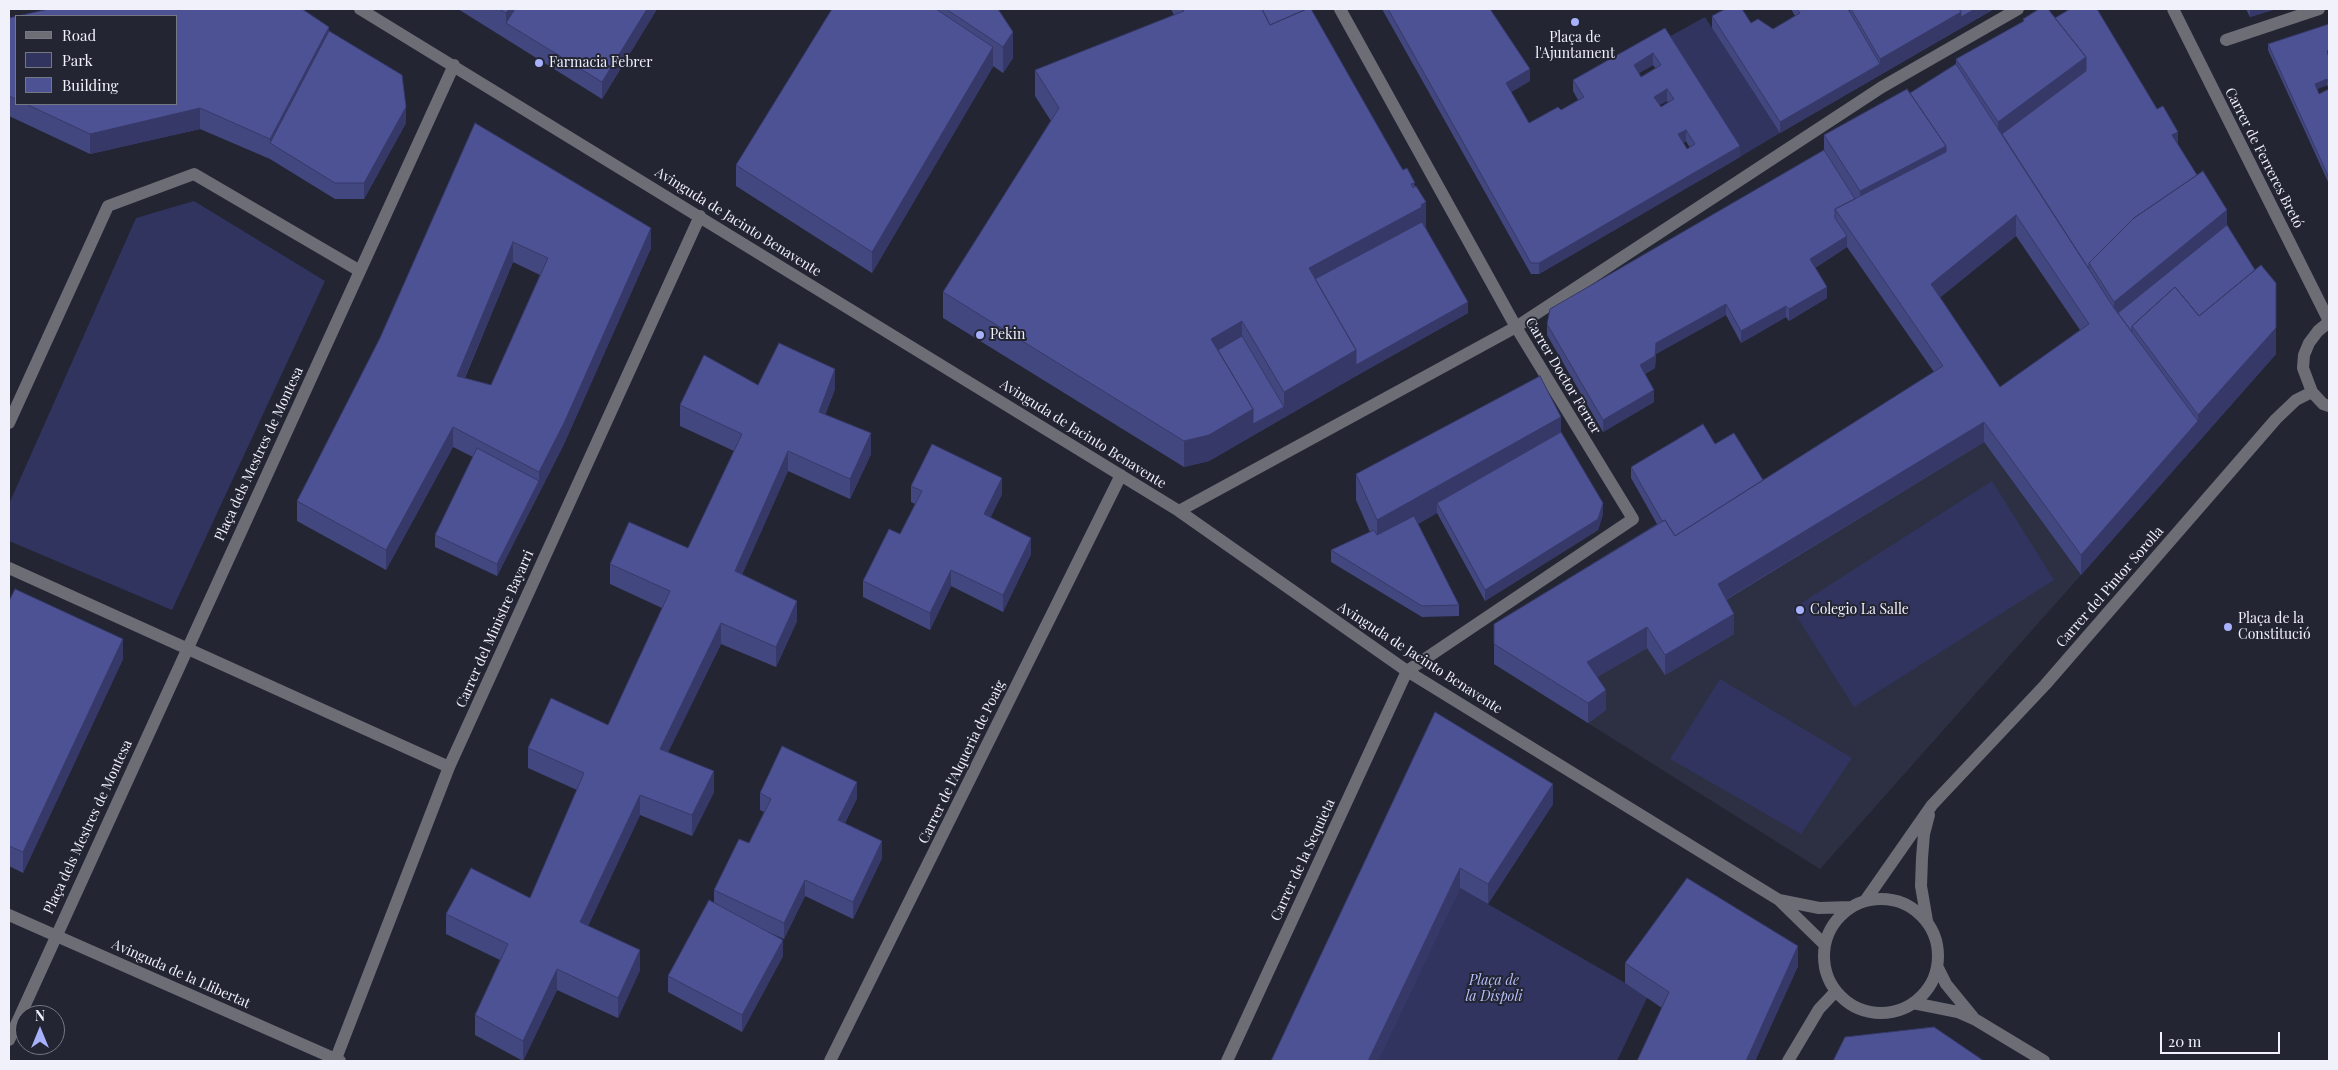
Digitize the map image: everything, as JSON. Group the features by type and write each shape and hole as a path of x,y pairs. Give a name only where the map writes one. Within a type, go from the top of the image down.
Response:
{"street":[{"name":"Avinguda de Jacinto Benavente","path":"360,9 1179,511 1407,671 1779,900 1825,944"},
{"name":"Carrer Doctor Ferrer","path":"1340,9 1516,327 1633,519 1407,671"},
{"path":"1179,511 1516,327 1882,87 2018,9"},
{"name":"Carrer de Ferreres Bretó","path":"2173,9 2329,322"},
{"path":"2226,40 2319,9"},
{"name":"Plaça dels Mestres de Montesa","path":"9,1040 55,935 454,65"},
{"path":"9,423 108,206 194,174 360,271"},
{"name":"Carrer del Ministre Bayarri","path":"337,1061 449,767 700,216"},
{"path":"2329,322 2309,342 2304,354 2303,368 2312,392 2323,404 2329,406"},
{"name":"Carrer del Pintor Sorolla","path":"1865,901 1932,805 2045,685 2276,419 2296,400 2312,392"},
{"name":"Carrer de l'Alqueria de Poaig","path":"830,1061 1121,476"},
{"path":"9,568 186,650 449,767"},
{"name":"Carrer de la Sequieta","path":"1226,1061 1407,671"},
{"name":"Carrer del Pintor Sorolla","path":"1927,921 1921,886 1922,858 1924,834 1932,805"},
{"path":"1882,899 1899,901 1914,909 1927,921 1934,935 1938,950 1937,966 1929,987 1914,1003 1898,1010 1881,1013 1864,1010 1848,1003 1836,991 1828,977 1824,961 1825,944 1829,929 1851,907 1865,901 1882,899"},
{"name":"Avinguda de Jacinto Benavente","path":"1779,900 1819,908 1851,907"},
{"name":"Avinguda de la Llibertat","path":"9,915 337,1061"},
{"path":"1937,966 1951,990 1976,1020"},
{"path":"1788,1061 1818,1009 1836,991"},
{"path":"1914,1003 1958,1012 1976,1020 2044,1061"}],"shaded area":[{"name":"Colegio La Salle","path":"1943,386 2081,575 1820,869 1494,664"}],"green space":[{"path":"1705,17 1780,133 1740,157 1665,39"},
{"path":"194,201 325,281 172,610 9,541 9,504 136,218"},
{"path":"1992,481 2054,580 1854,707 1792,609"},
{"path":"1720,679 1852,758 1801,834 1670,759"},
{"name":"Plaça de la Díspoli","path":"1460,888 1648,996 1617,1061 1378,1061"}],"building":[{"path":"49,9 302,9 329,27 270,139 200,108 90,134 28,105 178,105 178,15 22,15"},
{"path":"499,9 509,9 506,13"},
{"path":"515,9 647,9 602,82 506,23"},
{"path":"832,9 936,9 993,47 872,252 736,165"},
{"path":"946,9 998,9 1013,32 1003,47"},
{"path":"1182,9 1262,9 1270,25 1311,9 1401,167 1403,170 1407,168 1415,183 1411,184 1413,188 1416,186 1426,202 1421,205 1422,207 1309,268 1356,350 1284,392 1242,321 1211,339 1253,409 1209,435 1184,441 943,292 1059,108 1035,70 1184,11"},
{"path":"1262,9 1303,9 1304,10 1270,25"},
{"path":"1388,9 1490,9 1530,69 1506,83 1529,123 1558,107 1561,110 1584,97 1573,80 1665,28 1740,146 1539,263 1531,263","holes":["1653,53 1661,65 1641,77 1634,65","1667,89 1674,99 1661,107 1654,97","1686,130 1695,144 1687,149 1678,134"]},
{"path":"1725,9 1742,9 1751,23 1758,19 1773,29 1800,13 1797,9 1848,9 1880,64 1780,122 1712,16"},
{"path":"1851,9 1959,9 1961,12 1880,59"},
{"path":"1959,9 1975,9 1961,17"},
{"path":"2039,9 2048,9 2086,57 1998,122 1956,59 2024,21 2023,19"},
{"path":"2070,9 2097,9 2157,109 2163,106 2178,132 2172,135 2197,175 2134,218 2089,263 2089,269 2002,134 2086,71 2086,57 2055,18"},
{"path":"15,16 15,99 9,96 9,18"},
{"path":"2329,24 2329,50 2327,51 2329,58 2329,84 2327,79 2315,84 2319,94 2329,89 2329,178 2268,44"},
{"path":"329,31 402,75 406,107 364,183 335,183 270,143"},
{"path":"1956,64 2114,308 2198,421 2081,555 1984,422 1718,584 1734,614 1665,655 1647,627 1587,662 1606,690 1588,703 1494,644 1494,624 1665,520 1675,536 1943,366 1835,209 1946,152 1946,146 1910,93","holes":["2016,215 2089,324 2000,387 1931,284"]},
{"path":"1907,89 1946,146 1860,191 1824,135"},
{"path":"475,123 651,228 564,423 539,472 453,427 386,550 297,501 380,338","holes":["513,242 548,258 491,385 457,376"]},
{"path":"1824,150 1855,199 1835,209 1835,218 1847,236 1810,259 1827,287 1789,309 1786,306 1741,331 1726,304 1656,343 1655,356 1640,365 1654,390 1603,420 1547,324 1550,309"},
{"path":"2203,171 2227,210 2114,302 2089,263 2134,218"},
{"path":"1422,222 1468,302 1356,365 1356,350 1315,279"},
{"path":"2227,225 2255,270 2199,316 2175,287 2132,326 2132,332 2118,313"},
{"path":"2261,265 2276,283 2276,328 2198,415 2132,326 2175,287 2199,316"},
{"path":"1242,336 1284,407 1253,424 1253,409 1218,350"},
{"path":"779,343 835,369 819,412 871,433 850,479 788,451 735,571 797,601 776,647 721,623 660,749 714,771 692,815 640,795 580,922 640,950 618,998 557,969 523,1041 475,1015 508,944 446,914 471,868 530,898 584,773 528,748 551,698 608,725 670,591 610,564 629,522 688,548 742,434 680,405 704,355 758,385"},
{"path":"1540,376 1561,417 1377,520 1356,474"},
{"path":"1703,424 1715,444 1734,433 1763,480 1675,536 1665,520 1662,521 1631,467"},
{"path":"1561,432 1603,503 1598,519 1485,590 1437,503"},
{"path":"932,444 1002,478 984,514 1031,538 1003,595 951,570 930,613 863,581 889,529 900,534 922,491 911,486"},
{"path":"477,448 539,481 497,564 435,535"},
{"path":"1414,516 1459,605 1422,606 1331,550 1374,530 1377,535"},
{"path":"15,589 123,639 23,852 9,846 9,601"},
{"path":"1435,712 1553,784 1488,884 1460,868 1368,1061 1271,1061"},
{"path":"782,746 857,782 838,820 882,841 853,902 805,880 784,923 714,890 739,839 749,843 771,799 760,793"},
{"path":"1687,878 1798,946 1746,1061 1637,1061 1669,992 1625,963"},
{"path":"709,900 783,940 742,1015 668,976"},
{"path":"1934,1027 1984,1061 1833,1061 1845,1037"}],"place":[{"name":"Plaça de l'Ajuntament","path":"1575,22"},
{"name":"Farmacia Febrer","path":"539,63"},
{"name":"Pekin","path":"980,335"},
{"name":"Colegio La Salle","path":"1800,610"},
{"name":"Plaça de la Constitució","path":"2228,627"}]}
